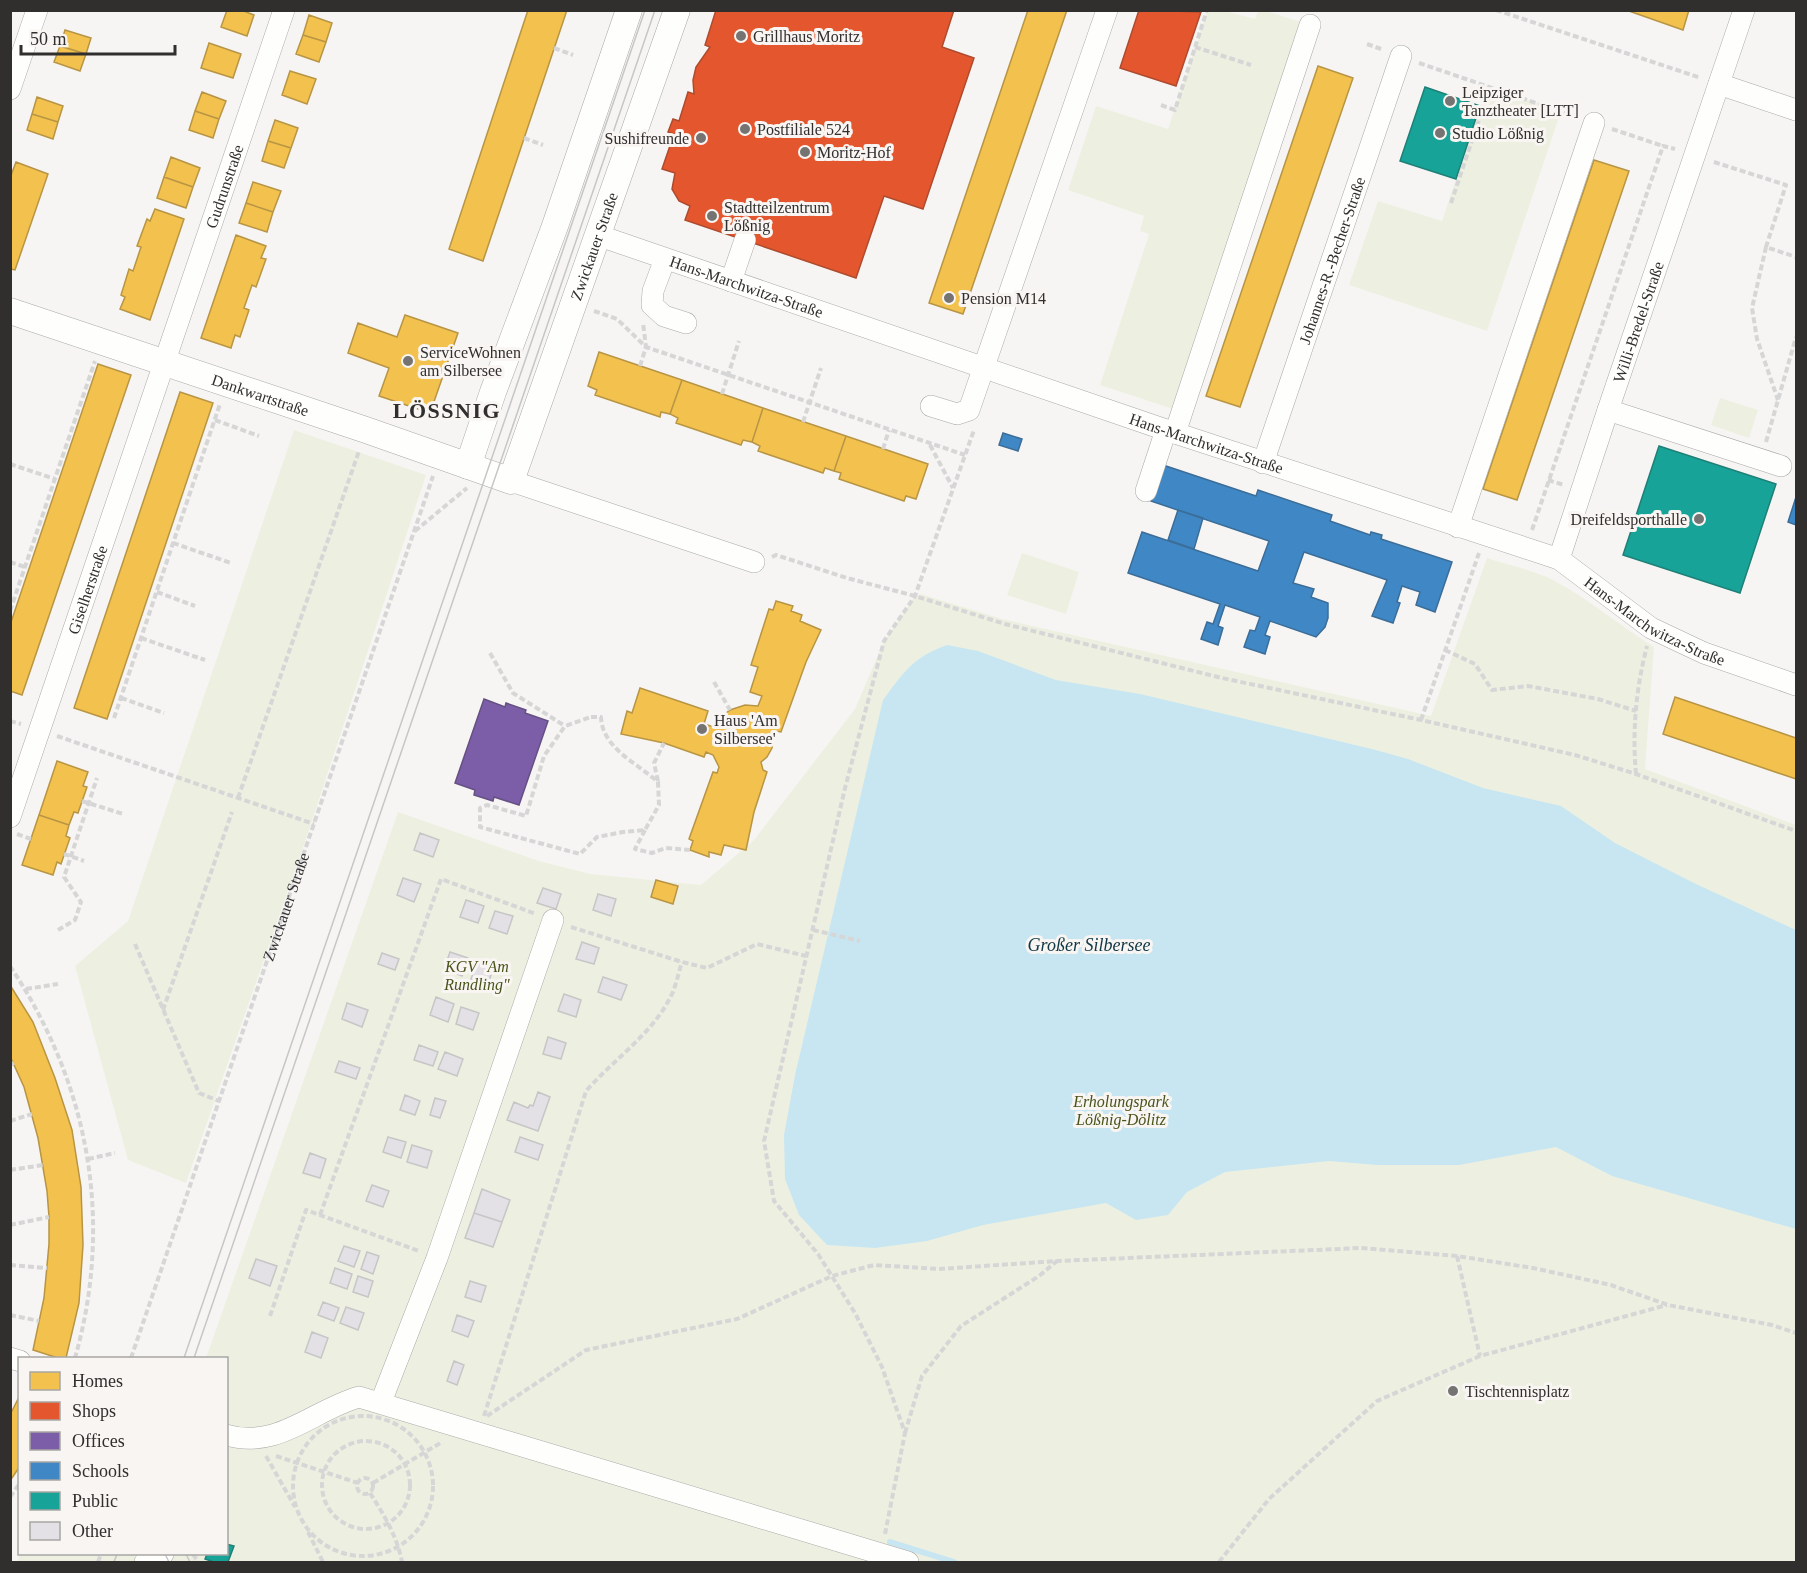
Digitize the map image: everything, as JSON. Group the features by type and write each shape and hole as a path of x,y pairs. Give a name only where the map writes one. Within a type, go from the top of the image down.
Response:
{"main road":[{"path":"477,469 493,392 555,226 629,10"},
{"name":"Zwickauer Straße","path":"511,481 677,10"},
{"name":"Dankwartstraße","path":"10,311 511,481"}],"street":[{"path":"10,89 37,10"},
{"name":"Gudrunstraße","path":"164,362 284,10"},
{"path":"931,406 957,414 969,410 1107,10"},
{"name":"Willi-Bredel-Straße","path":"1559,559 1744,10"},
{"path":"1146,491 1171,432 1310,25"},
{"name":"Johannes-R.-Becher-Straße","path":"1263,463 1401,57"},
{"path":"1719,84 1797,110"},
{"path":"1458,527 1594,123"},
{"name":"Hans-Marchwitza-Straße","path":"597,236 1263,463 1559,559 1652,628 1704,653 1797,685"},
{"path":"731,281 745,240"},
{"path":"665,259 653,291 652,305 664,316 686,323"},
{"name":"Giselherstraße","path":"10,817 164,362"},
{"path":"1608,410 1781,466"},
{"path":"511,481 754,562"},
{"path":"381,1402 436,1258 552,920"},
{"path":"228,1435 243,1439 270,1436 300,1425 340,1402 359,1396 908,1563"}],"path":[{"path":"1161,105 1175,110 1207,10"},
{"path":"1496,10 1719,84"},
{"path":"1196,47 1251,65"},
{"path":"554,48 573,55"},
{"path":"1401,57 1663,146"},
{"path":"1451,203 1491,87"},
{"path":"524,138 543,145"},
{"path":"1766,247 1752,308 1757,339 1778,400"},
{"path":"598,312 617,319 646,347 965,455"},
{"path":"1761,460 1797,337"},
{"path":"10,611 101,341"},
{"path":"722,394 739,341"},
{"path":"804,422 821,368"},
{"path":"114,718 227,384"},
{"path":"215,420 259,436"},
{"path":"905,1433 882,1367 855,1313 818,1254 774,1201 764,1142 845,788 884,641 915,596 977,421"},
{"path":"238,798 366,430"},
{"path":"883,449 889,430"},
{"path":"930,444 953,489"},
{"name":"Zwickauer Straße","path":"132,1357 440,456"},
{"path":"10,464 55,479"},
{"path":"415,531 477,469"},
{"path":"1421,720 1485,535"},
{"path":"173,543 231,563"},
{"path":"754,562 776,555 1005,624 1222,678 1575,755 1797,831"},
{"path":"10,562 25,567"},
{"path":"156,592 195,606"},
{"path":"1636,774 1634,752 1636,711 1641,670 1652,628"},
{"path":"141,638 205,660"},
{"path":"1445,650 1475,664 1492,690 1528,686 1598,699 1636,711"},
{"path":"490,653 513,693 565,726"},
{"path":"714,682 730,710"},
{"path":"121,698 164,713"},
{"path":"645,830 597,837 580,854 480,827 480,808 487,805 526,816 544,756 565,726 591,717 601,717 602,729 618,752 658,782"},
{"path":"40,730 314,824"},
{"path":"664,743 654,763 659,805 635,849 652,854 666,848 690,850"},
{"path":"58,930 75,920 81,902 64,877 97,778"},
{"path":"82,801 123,814"},
{"path":"163,1010 232,812"},
{"path":"64,854 84,861"},
{"path":"813,930 860,941"},
{"path":"135,944 199,1093 219,1101"},
{"path":"682,962 671,996 656,1021 605,1069 586,1091 483,1419 586,1350 737,1319 832,1276 874,1265 939,1269 1058,1261 1361,1248 1457,1256 1533,1268 1611,1285 1668,1305 1772,1325 1797,1333"},
{"path":"10,966 26,989 47,1029 65,1071 79,1114 88,1159 93,1203 93,1248 90,1292 75,1357"},
{"path":"26,989 58,984"},
{"path":"10,1120 32,1114"},
{"path":"88,1159 115,1153"},
{"path":"10,1170 43,1165"},
{"path":"270,1317 306,1210 436,1258"},
{"path":"10,1225 49,1217"},
{"path":"1457,1256 1480,1356"},
{"path":"881,1554 905,1433 922,1376 961,1326 1039,1276 1058,1261"},
{"path":"10,1264 47,1268"},
{"path":"1219,1563 1269,1498 1377,1401 1480,1356 1668,1305"},
{"path":"10,1315 39,1321"},
{"path":"369,1416 391,1421 411,1434 425,1453 432,1470 433,1490 430,1508 418,1530 399,1546 377,1555 352,1556 329,1548 316,1538 297,1512 292,1488 296,1463 307,1443 324,1427 345,1418 369,1416"},
{"path":"369,1441 383,1445 396,1453 405,1465 409,1478 408,1497 399,1514 389,1523 375,1529 360,1529 345,1524 333,1515 325,1502 321,1488 323,1473 330,1459 341,1449 354,1443 369,1441"},
{"path":"262,1450 323,1563"},
{"path":"373,1483 425,1453"},
{"path":"296,1463 358,1484"},
{"path":"363,1478 369,1478 373,1483 370,1493 362,1493 358,1489 358,1484 363,1478"},
{"path":"370,1493 389,1523 399,1546 402,1563"}],"green space":[{"path":"1207,11 1225,11 1255,19 1258,11 1266,11 1310,25 1182,412 1100,385 1149,234 1140,231 1144,216 1068,190 1096,106 1168,129"},
{"path":"1487,86 1561,111 1487,331 1349,285 1378,201 1442,221"},
{"path":"1720,398 1758,410 1749,438 1711,425"},
{"path":"294,430 426,475 307,836 186,1183 128,1160 75,966 128,921"},
{"path":"1022,553 1079,572 1066,614 1007,595"},
{"name":"Erholungspark Lößnig-Dölitz","path":"1487,558 1529,570 1553,580 1579,596 1654,647 1645,769 1796,825 1796,1562 17,1562 20,1555 228,1555 228,1357 206,1357 398,812 539,861 591,874 701,885 754,840 855,709 884,641 915,596 921,594 1002,619 1431,716"}],"water":[{"name":"Großer Silbersee","path":"947,645 978,651 1056,680 1140,694 1372,749 1408,759 1483,788 1561,806 1615,843 1696,884 1796,930 1796,1229 1612,1176 1556,1147 1459,1165 1377,1165 1329,1161 1225,1172 1187,1192 1168,1215 1136,1220 1106,1203 983,1225 927,1241 875,1248 827,1245 799,1215 785,1179 784,1135 795,1075 883,700 910,666"}],"building: Homes":[{"path":"227,10 241,10 254,15 247,36 221,27"},
{"path":"528,10 567,10 483,261 449,249"},
{"path":"1028,10 1067,10 963,314 929,303"},
{"path":"1626,10 1689,10 1683,30"},
{"path":"309,15 332,23 326,42 303,35"},
{"path":"65,30 91,38 86,54 60,46"},
{"path":"303,35 326,42 319,62 296,54"},
{"path":"209,43 241,54 233,78 201,68"},
{"path":"60,46 86,54 80,71 54,62"},
{"path":"1318,66 1353,78 1240,407 1206,396"},
{"path":"290,71 316,79 307,104 282,95"},
{"path":"202,92 226,101 219,119 195,111"},
{"path":"37,97 63,106 58,122 32,114"},
{"path":"195,111 219,119 213,138 189,130"},
{"path":"32,114 58,122 53,139 27,130"},
{"path":"275,120 298,128 291,148 268,141"},
{"path":"268,141 291,148 284,168 262,161"},
{"path":"171,157 200,168 193,187 164,177"},
{"path":"1594,160 1629,171 1517,500 1483,489"},
{"path":"16,162 48,174 15,270 10,269 10,178"},
{"path":"164,177 193,187 186,208 157,198"},
{"path":"253,182 281,191 273,212 246,203"},
{"path":"246,203 273,212 267,232 239,223"},
{"path":"155,209 184,219 150,320 120,309 125,297 121,295 129,269 133,271 141,247 137,246 147,219 150,221"},
{"path":"236,235 266,246 261,258 266,259 256,287 252,285 244,308 249,310 240,337 235,335 231,348 201,338"},
{"name":"ServiceWohnen am Silbersee","path":"405,315 458,333 430,413 379,396 389,368 348,353 358,323 397,337"},
{"path":"599,352 682,380 670,414 661,412 660,417 595,395 597,390 588,386"},
{"path":"98,364 131,375 22,695 10,691 10,625"},
{"path":"682,380 763,408 752,442 743,440 741,445 676,423 678,418 670,414"},
{"path":"180,392 213,403 107,719 74,708"},
{"path":"763,408 846,436 834,471 825,468 823,473 758,451 760,446 752,442"},
{"path":"846,436 928,464 916,499 906,496 904,501 839,479 841,473 834,471"},
{"name":"Haus 'Am Silbersee'","path":"776,601 793,606 791,611 802,615 800,621 821,630 806,662 781,732 776,731 770,734 773,742 772,748 761,762 763,770 767,772 754,812 746,850 724,845 721,855 709,852 709,857 690,850 693,841 689,839 713,772 717,773 719,767 713,755 706,752 704,757 664,743 621,734 627,711 632,713 640,688 708,711 704,724 714,727 719,719 730,710 745,705 758,706 762,696 750,692 758,667 751,665 769,609 773,610"},
{"path":"1675,697 1796,738 1796,779 1663,734"},
{"path":"57,761 88,772 83,786 87,787 78,813 74,812 69,825 39,815"},
{"path":"39,815 69,825 66,836 70,838 61,864 57,862 53,875 22,865"},
{"path":"656,880 678,886 673,904 651,897"},
{"path":"10,985 33,1022 55,1078 72,1130 81,1187 83,1245 79,1303 66,1357 55,1357 33,1350 44,1298 49,1244 47,1191 38,1138 24,1087 10,1056"},
{"path":"18,1399 18,1469 10,1481 10,1415"}],"building: Shops":[{"name":"Moritz-Hof","path":"716,10 954,10 942,47 974,58 923,209 884,196 856,278 685,220 690,206 679,201 672,189 675,173 662,169 674,134 668,132 673,119 679,121 688,92 694,94 693,80 696,67 710,47 705,45"},
{"path":"1139,10 1201,12 1176,86 1120,68"}],"building: Offices":[{"path":"484,699 505,707 506,703 548,721 519,805 494,797 493,801 474,795 475,790 455,783"}],"building: Schools":[{"path":"1003,433 1022,439 1018,451 999,445"},
{"path":"1163,465 1256,496 1258,490 1332,515 1330,521 1370,535 1371,532 1382,535 1381,539 1452,562 1435,612 1416,605 1420,592 1402,586 1397,602 1400,603 1393,623 1372,616 1387,580 1304,552 1293,583 1314,589 1311,597 1328,603 1328,618 1325,627 1316,637 1270,621 1265,635 1270,637 1265,654 1244,647 1250,630 1255,631 1260,617 1225,605 1218,626 1223,628 1218,645 1201,639 1207,622 1213,624 1220,604 1128,573 1142,532 1258,571 1269,541 1151,501"},
{"path":"1796,497 1796,525 1788,522"},
{"path":"1178,510 1203,518 1194,549 1168,540"}],"building: Public":[{"name":"Studio Lößnig","path":"1425,87 1480,106 1456,179 1400,161"},
{"name":"Dreifeldsporthalle","path":"1659,446 1776,484 1740,593 1623,555"},
{"path":"228,1544 234,1546 228,1562 214,1562 205,1559 207,1555 228,1555"}],"building: Other":[{"path":"420,833 439,840 433,857 414,850"},
{"path":"403,878 421,884 414,902 397,895"},
{"path":"543,888 561,894 556,909 537,903"},
{"path":"598,894 616,899 611,916 593,910"},
{"path":"466,900 484,906 478,923 460,917"},
{"path":"495,911 513,916 507,934 489,928"},
{"path":"582,942 599,948 594,964 576,959"},
{"path":"450,952 468,958 462,976 444,969"},
{"path":"382,953 399,959 395,970 378,964"},
{"path":"477,963 493,968 488,985 471,979"},
{"path":"603,977 627,985 621,1000 598,992"},
{"path":"564,994 581,1000 576,1017 558,1011"},
{"path":"436,997 454,1004 448,1022 430,1015"},
{"path":"347,1003 368,1010 362,1027 342,1019"},
{"path":"461,1007 479,1013 473,1030 456,1024"},
{"path":"548,1037 566,1043 561,1059 543,1054"},
{"path":"419,1045 438,1052 433,1066 414,1060"},
{"path":"445,1052 463,1059 457,1076 438,1069"},
{"path":"339,1061 360,1068 356,1079 335,1072"},
{"path":"538,1092 550,1097 538,1131 507,1120 514,1102 528,1108 530,1105 533,1106"},
{"path":"405,1095 420,1101 415,1115 400,1110"},
{"path":"435,1098 446,1101 440,1118 430,1115"},
{"path":"388,1137 406,1142 401,1158 383,1152"},
{"path":"520,1137 543,1145 538,1160 515,1152"},
{"path":"412,1145 432,1151 427,1168 407,1162"},
{"path":"310,1153 326,1159 320,1178 303,1173"},
{"path":"372,1185 389,1191 383,1207 366,1201"},
{"path":"482,1189 510,1200 502,1222 474,1213"},
{"path":"474,1213 502,1222 493,1247 465,1238"},
{"path":"344,1246 360,1251 354,1267 338,1261"},
{"path":"367,1252 379,1256 373,1274 361,1269"},
{"path":"256,1259 277,1266 270,1286 249,1278"},
{"path":"335,1268 352,1274 347,1289 330,1283"},
{"path":"358,1276 373,1281 368,1297 353,1292"},
{"path":"470,1281 486,1286 481,1302 465,1297"},
{"path":"323,1302 339,1308 334,1321 318,1315"},
{"path":"346,1307 364,1313 358,1330 340,1323"},
{"path":"457,1315 474,1321 468,1337 452,1331"},
{"path":"312,1332 328,1338 321,1358 305,1352"},
{"path":"454,1361 464,1365 457,1385 447,1381"}],"waterway":[{"path":"890,1542 954,1562"}],"tram line":[{"path":"184,1357 645,10"},
{"path":"194,1357 655,10"},
{"path":"114,1562 117,1555"},
{"path":"166,1555 169,1562"},
{"path":"186,1555 190,1562"}],"place":[{"name":"Grillhaus Moritz","path":"741,36"},
{"name":"Leipziger Tanztheater [LTT]","path":"1450,101"},
{"name":"Postfiliale 524","path":"745,129"},
{"name":"Studio Lößnig","path":"1440,133"},
{"name":"Sushifreunde","path":"701,138"},
{"name":"Moritz-Hof","path":"805,152"},
{"name":"Stadtteilzentrum Lößnig","path":"712,216"},
{"name":"Pension M14","path":"949,298"},
{"name":"ServiceWohnen am Silbersee","path":"408,361"},
{"name":"Dreifeldsporthalle","path":"1699,519"},
{"name":"Haus 'Am Silbersee'","path":"702,729"},
{"name":"Tischtennisplatz","path":"1453,1391"}],"district":[{"name":"LÖSSNIG","path":"447,410"}],"park label":[{"name":"KGV \"Am Rundling\"","path":"477,975"}]}
